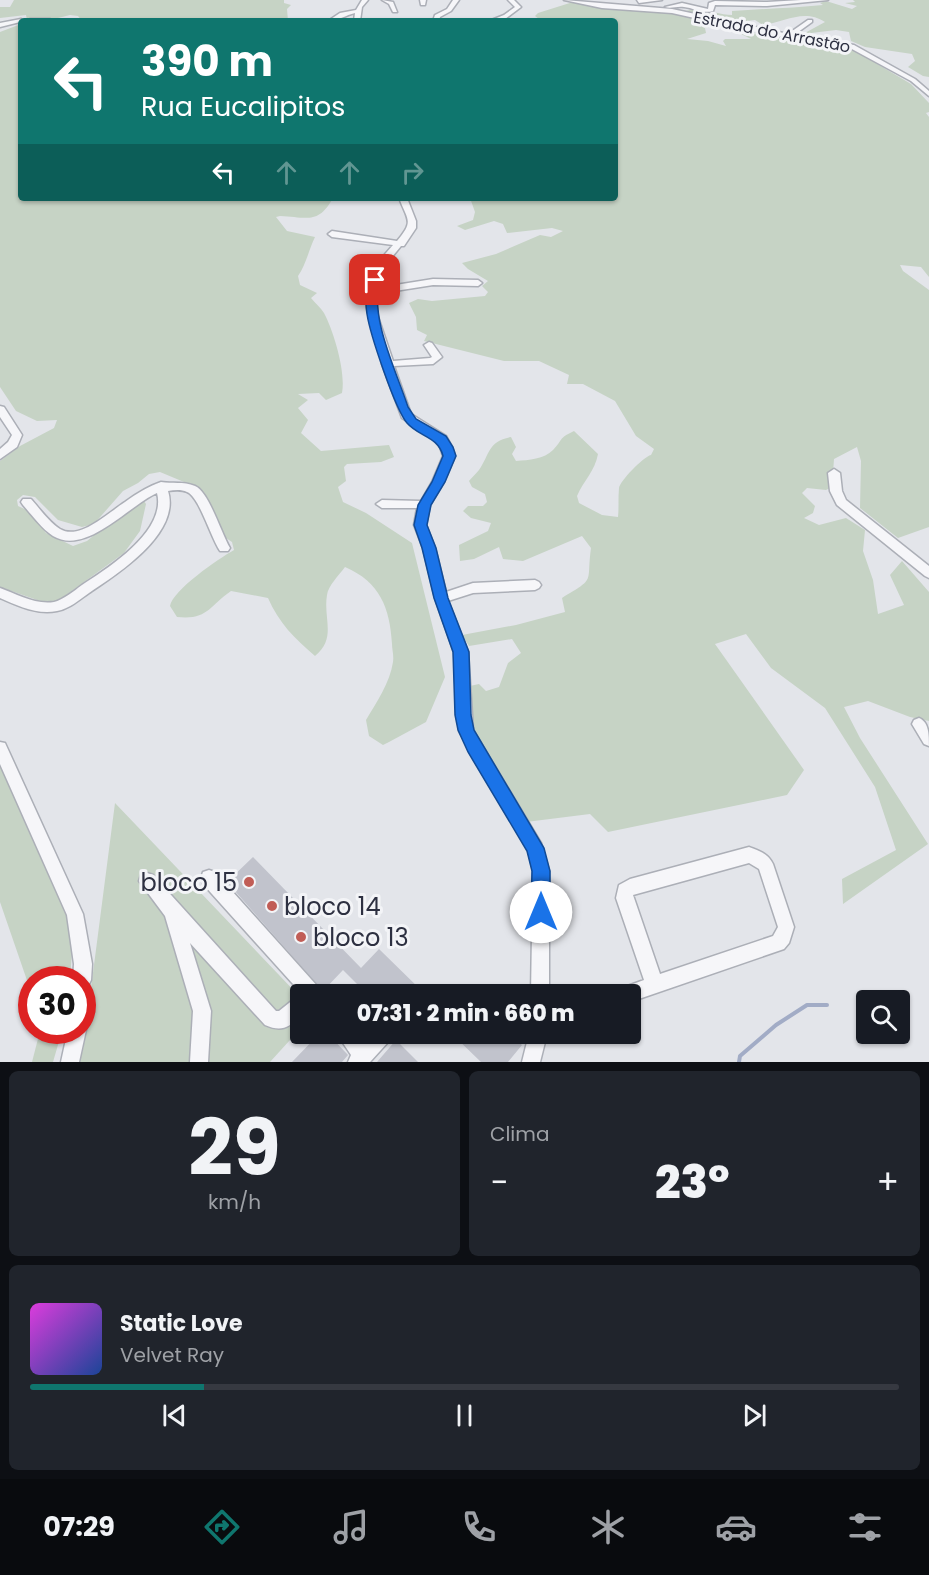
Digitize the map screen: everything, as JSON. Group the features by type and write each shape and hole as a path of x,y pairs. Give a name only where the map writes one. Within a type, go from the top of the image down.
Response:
{"street":[{"path":"357,18 357,11 364,0"},
{"path":"385,0 391,3 395,11"},
{"path":"437,18 449,10 456,0"},
{"path":"502,18 518,7 512,0"},
{"name":"Estrada do Arrastão","path":"567,0 602,6 670,9 789,36 857,48 913,80 929,94"},
{"path":"630,0 658,0 670,9 682,5 708,11 711,10 711,4 715,3 767,4 825,0"},
{"path":"336,18 342,14 357,11"},
{"path":"789,36 810,21"},
{"path":"0,25 18,22"},
{"path":"913,80 929,80"},
{"path":"404,201 412,221 412,228 379,268 371,292 372,314 406,416 441,439 447,447 449,456 438,482 424,505 420,525 429,548 441,598 461,652 463,715 466,730 535,848 541,871 540,984"},
{"path":"332,234 401,244"},
{"path":"371,292 433,282 478,283"},
{"path":"387,364 433,362 436,357 429,345"},
{"path":"0,409 17,435 13,444 0,455"},
{"path":"834,473 836,491 841,502 929,573"},
{"path":"27,502 58,534 69,537 80,536 93,530 135,499 161,486 182,487 196,492 216,538 224,548"},
{"path":"0,593 38,608 48,609 60,606 124,563 161,519 165,502 161,486"},
{"path":"382,504 424,505"},
{"path":"441,598 473,588 535,585"},
{"path":"919,724 929,740"},
{"path":"0,748 75,914 83,966"},
{"path":"641,990 655,986 778,943 786,927 765,864 758,858 749,855 630,887 625,891 624,898 655,986"},
{"path":"209,878 304,984"},
{"path":"147,881 266,1015 276,1021 282,1021 290,1014"},
{"path":"172,911 202,1011 199,1062"},
{"path":"70,1062 74,1044"},
{"path":"352,1044 360,1059 374,1044"},
{"path":"531,1062 536,1044"}],"green space":[{"path":"14,0 284,0 284,3 291,5 287,9 288,18 80,18 70,15 58,18 27,18 26,15 0,18 0,7 10,7"},
{"path":"853,0 929,0 929,77 908,67 915,61 912,54 865,47 851,41 849,32 836,30 803,34 825,22 810,16 794,17 763,25 755,20 738,22 682,13 700,10 732,15 732,11 823,5 820,3 826,1 852,9 857,6 845,3 855,2"},
{"path":"573,2 667,11 717,23 717,26 705,28 706,33 687,39 726,46 723,41 725,39 751,39 741,34 750,30 852,49 911,84 929,103 929,112 926,113 929,117 929,277 921,267 900,265 903,271 929,290 929,527 898,538 860,508 861,461 857,447 834,459 832,487 826,490 807,488 802,493 815,506 813,513 804,518 819,525 846,518 865,530 863,551 873,580 878,614 904,605 890,575 902,561 929,592 929,721 910,717 868,701 844,707 860,738 928,844 843,904 842,879 896,850 875,787 825,708 771,668 746,634 715,644 804,770 787,795 608,832 590,814 526,822 481,749 467,715 470,686 479,684 486,691 499,687 508,663 521,653 512,639 469,646 462,635 516,625 565,612 562,598 581,586 588,579 589,574 591,548 582,536 523,561 503,559 499,547 474,559 460,561 459,545 488,531 491,523 471,518 463,511 468,506 483,506 487,502 485,494 472,487 469,481 479,470 490,449 503,439 511,437 516,447 512,454 516,461 536,458 549,453 563,438 574,431 598,454 577,496 579,503 602,515 618,517 620,485 638,464 651,455 654,449 636,436 615,401 583,384 567,384 569,375 539,361 504,361 424,341 427,335 417,330 416,317 409,303 418,299 432,301 485,296 488,292 482,286 488,281 462,263 496,254 540,235 551,237 563,231 552,228 507,233 503,224 494,221 465,230 457,226 473,220 475,212 471,201 618,201 618,18 538,18 535,16"},
{"path":"18,25 18,201 331,201 328,207 311,218 276,217 287,231 315,237 298,276 300,285 317,293 311,298 323,311 328,321 342,374 342,393 326,400 319,393 298,394 308,400 298,408 308,420 301,433 321,451 389,445 394,457 381,462 347,464 344,467 346,481 338,487 343,502 366,513 412,543 445,677 426,722 383,745 369,736 366,720 391,670 393,657 391,631 385,608 375,588 357,573 345,567 328,592 326,642 315,656 288,630 268,598 231,591 202,614 177,617 170,606 173,599 208,567 234,550 232,542 223,536 196,487 160,472 149,474 123,491 94,524 82,527 58,520 35,497 23,495 17,500 18,506 31,512 46,533 73,546 87,541 136,501 144,501 146,504 140,531 124,553 58,601 40,601 0,587 0,461 20,446 54,428 57,420 37,421 16,411 0,387 0,32"},
{"path":"0,765 74,926 71,966 22,966 0,902"},
{"path":"115,803 290,987 290,1040 270,1062 79,1062 84,1044 96,1044 96,966 94,966"},
{"path":"37,1044 58,1044 53,1062 32,1062"}],"building":[{"path":"253,857 361,968 379,949 415,984 357,984 343,970 330,984 317,984 227,882"},
{"path":"309,1044 338,1044 348,1055 342,1062 292,1062"},
{"path":"393,1044 400,1044 418,1062 377,1062"},
{"path":"462,1044 522,1045 508,1062 481,1062"}],"waterway":[{"path":"739,1062 740,1056 776,1025 807,1005 827,1005"}],"place":[{"name":"bloco 15","path":"249,882"},
{"name":"bloco 14","path":"272,906"},
{"name":"bloco 13","path":"301,937"}],"route":[{"path":"375,280 371,292 372,314 402,407 412,422 441,439 447,447 449,456 438,482 424,505 420,525 429,548 441,598 452,622 461,652 463,715 466,730 535,848 541,871 541,912"}]}
